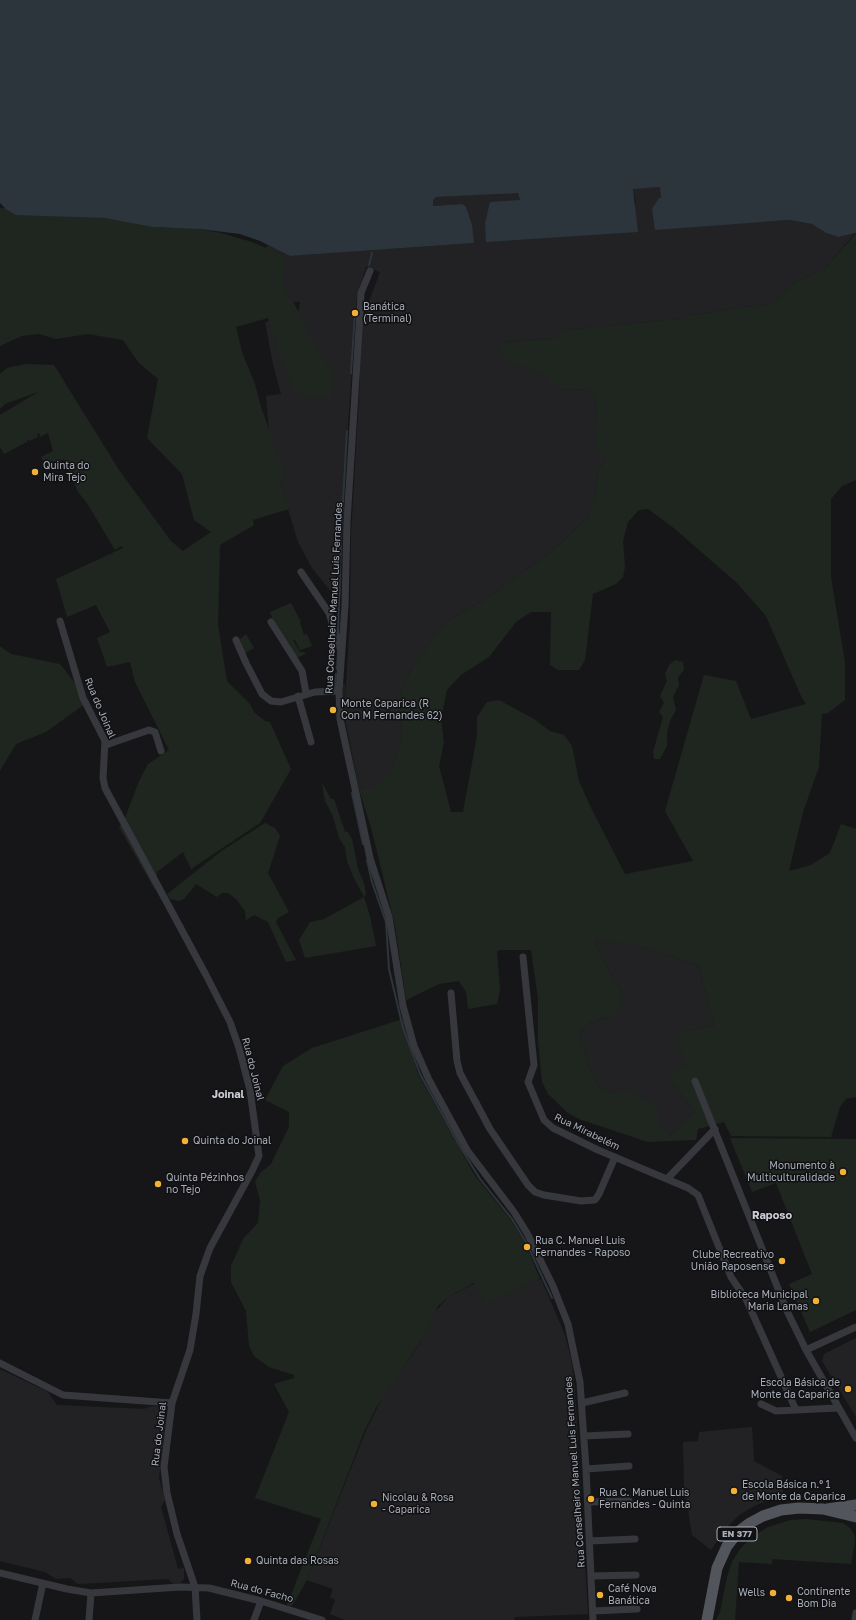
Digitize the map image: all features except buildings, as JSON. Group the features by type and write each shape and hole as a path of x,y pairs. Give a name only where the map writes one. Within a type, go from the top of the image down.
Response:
{"main road":[{"name":"EN 377","path":"707,1620 717,1568 727,1546 738,1532 764,1516 781,1510 799,1508 823,1509 856,1505"},
{"name":"EN 377","path":"823,1509 856,1517"}],"street":[{"name":"Rua Conselheiro Manuel Luis Fernandes","path":"370,271 361,294 347,522 342,654 339,691 340,719 370,858 389,917 400,989 414,1046 429,1080 467,1150 521,1222 553,1286 568,1324 575,1354 582,1403 593,1620"},
{"path":"302,572 329,613 342,654"},
{"name":"Rua do Joinal","path":"60,621 83,698 105,741 106,745 103,778 105,788 230,1022 239,1048 250,1090 259,1156 210,1248 200,1276 190,1350 172,1403 164,1468 166,1487 177,1534 195,1587 197,1620"},
{"path":"271,622 302,672 306,693"},
{"path":"236,640 246,663 266,698 278,702 306,693 324,690 339,691"},
{"path":"298,696 311,742"},
{"path":"106,745 149,730 155,732 162,751"},
{"name":"Rua Mirabelém","path":"522,957 534,1065 528,1082 546,1124 615,1157 692,1190 700,1198 731,1277 746,1299 796,1410"},
{"path":"451,993 457,1061 460,1073 490,1129 535,1192 544,1195 581,1201 595,1200 615,1157"},
{"path":"695,1081 783,1301 806,1350 837,1408 856,1438"},
{"path":"667,1179 715,1129"},
{"path":"806,1350 856,1326"},
{"path":"0,1363 63,1395 172,1403"},
{"path":"582,1403 625,1393"},
{"path":"761,1404 776,1411 837,1408"},
{"path":"584,1436 628,1434"},
{"path":"586,1469 629,1466"},
{"path":"588,1502 630,1501"},
{"path":"590,1540 635,1539"},
{"name":"Rua do Facho","path":"0,1573 91,1593 195,1587 209,1588 261,1601 322,1620"},
{"path":"591,1576 636,1574"},
{"path":"35,1620 43,1583"},
{"path":"89,1620 91,1593"},
{"path":"254,1620 261,1601"},
{"path":"593,1611 637,1609"},
{"path":"855,1620 856,1613"}],"shaded area":[{"path":"0,0 856,0 856,233 839,237 826,233 812,224 789,220 655,230 652,209 659,198 661,198 660,187 633,189 638,232 486,242 485,223 490,202 520,200 518,193 436,197 433,200 433,206 462,204 466,207 472,225 474,243 290,256 260,241 240,234 200,229 153,227 105,218 16,215 7,210 0,203"},
{"path":"660,187 661,198 765,222 789,220 812,224 826,233 839,237 854,234 824,270 797,281 770,305 743,307 688,316 679,319 566,330 553,339 506,342 500,345 507,361 547,376 555,387 569,390 584,389 594,394 597,418 607,458 598,471 594,501 586,519 552,551 492,595 450,620 434,636 411,670 400,695 402,736 393,766 386,778 370,790 361,790 344,715 350,623 351,535 360,381 359,349 362,320 380,272 366,267 357,296 342,509 341,596 337,599 312,568 298,542 275,466 269,431 266,396 281,394 273,364 265,322 298,316 300,302 262,299 252,263 268,245 290,256 474,243 462,204 433,206 433,200 436,197 516,192 519,195 520,200 636,204 633,188"},
{"path":"0,208 27,208 111,218 162,228 189,227 221,233 252,242 285,256 283,266 285,295 293,301 312,340 334,375 331,397 308,397 294,390 272,335 268,318 236,327 242,352 255,384 261,407 285,475 280,483 289,509 253,520 254,525 220,545 218,625 227,681 250,704 254,712 265,721 270,722 291,769 260,823 191,869 183,852 157,872 155,890 119,827 125,818 139,781 148,764 169,750 135,682 130,662 107,667 97,638 110,632 96,605 67,617 56,579 123,548 121,546 115,550 87,503 78,492 64,459 46,467 41,457 53,451 48,433 40,437 39,433 37,434 38,437 29,441 27,439 27,442 4,454 0,447 0,415 38,392 5,404 0,409 0,374 7,368 26,364 54,365 119,470 171,541 183,551 211,532 194,520 182,474 147,438 158,379 139,363 123,340 88,334 56,339 39,334 22,336 0,346"},
{"path":"856,233 856,480 842,486 831,499 831,577 845,663 845,700 828,713 822,714 819,767 803,812 789,871 811,865 830,853 841,824 856,829 856,1097 846,1099 840,1107 831,1137 731,1136 724,1122 698,1129 696,1140 648,1142 579,1119 568,1113 548,1094 542,1082 538,1041 538,999 531,950 499,950 497,952 500,989 497,1004 468,1009 466,992 459,981 439,984 406,1000 395,926 372,831 359,789 344,715 361,790 370,790 385,778 393,766 402,736 400,695 411,670 434,636 450,620 492,595 552,551 586,519 594,501 598,471 607,458 595,450 597,418 594,394 584,389 569,390 555,387 546,376 507,361 501,356 498,350 500,345 506,342 553,339 565,330 679,319 688,316 743,307 770,305 797,281 824,270","holes":["648,509 675,529 737,583 766,616 801,696 806,704 751,719 736,681 704,675 665,811 693,861 625,874 591,808 579,781 572,746 564,735 550,731 534,719 499,700 487,702 477,717 477,736 463,812 451,812 439,766 444,742 441,719 447,690 461,675 489,657 516,622 531,612 551,612 550,665 558,670 579,670 585,660 593,594 616,584 623,577 625,567 623,541 628,522 639,510","596,940 637,945 698,965 714,1026 690,1030 675,1037 687,1065 669,1073 672,1082 695,1112 670,1136 661,1128 656,1107 634,1093 605,1092 599,1088 589,1067 580,1037 582,1029 588,1024 616,1015 623,1001 621,992 597,948"]},
{"path":"291,603 301,622 304,635 307,634 312,646 300,650 295,640 293,640 300,652 304,652 306,654 296,658 273,621 270,612"},
{"path":"246,634 254,648 244,654 240,639"},
{"path":"0,646 11,654 60,664 89,701 46,732 16,744 0,771"},
{"path":"675,660 683,662 684,670 678,677 679,685 673,697 676,710 670,721 667,733 667,746 660,759 654,759 653,752 663,717 659,712 664,703 660,696 667,681 665,674 669,665"},
{"path":"343,684 345,685 344,715"},
{"path":"322,783 331,799 334,799 345,832 348,832 352,839 358,869 364,883 366,894 364,897 347,861 345,847 339,838 333,816 325,801"},
{"path":"265,823 275,828 280,836 268,873 289,912 278,918 276,922 296,960 286,962 268,922 254,915 246,920 245,911 236,899 228,893 222,893 217,897 196,884 184,899 179,901 170,899 167,894 223,850"},
{"path":"364,897 370,916 376,946 305,958 299,940 310,922 324,919"},
{"path":"596,939 637,945 698,965 714,1026 690,1030 685,1033 687,1065 670,1073 672,1082 695,1112 670,1136 613,1092 605,1092 599,1088 589,1067 580,1037 582,1029 588,1024 616,1015 621,992 597,948"},
{"path":"409,1017 413,1058 418,1074 475,1176 511,1220 526,1245 540,1279 485,1303 474,1283 448,1297 438,1306 423,1338 376,1408 364,1432 307,1580 292,1606 287,1605 321,1519 255,1498 289,1412 274,1384 294,1378 294,1375 269,1367 254,1356 249,1346 246,1311 231,1282 231,1266 243,1239 258,1223 260,1200 255,1182 260,1173 271,1164 289,1127 289,1112 265,1100 283,1066 312,1048"},
{"path":"730,1138 856,1139 856,1310 810,1332 789,1284 812,1274 776,1183 752,1192"},
{"path":"541,1279 565,1335 572,1363 575,1391 588,1614 515,1617 514,1620 345,1620 330,1614 335,1600 330,1597 333,1589 307,1580 367,1428 385,1393 421,1342 434,1313 448,1297 476,1283 484,1301"},
{"name":"Escola Básica de Monte da Caparica","path":"856,1338 856,1417 822,1361 824,1354"},
{"path":"0,1369 48,1392 57,1405 144,1409 152,1406 160,1407 165,1412 166,1419 159,1478 165,1500 161,1507 178,1569 184,1568 184,1579 180,1583 173,1584 168,1579 78,1584 70,1578 56,1579 45,1572 0,1561"},
{"name":"Escola Básica n.º 1 de Monte da Caparica","path":"752,1427 754,1461 782,1476 783,1496 756,1505 739,1515 726,1528 711,1550 692,1535 684,1485 683,1442 698,1441 699,1432"},
{"path":"806,1519 843,1523 850,1528 854,1534 855,1541 851,1564 772,1559 772,1564 739,1562 735,1620 716,1620 720,1612 727,1577 732,1562 740,1549 751,1538 768,1527 791,1520"}],"waterway":[{"path":"369,265 372,253"},
{"path":"351,373 355,314"},
{"path":"338,632 341,538 347,431"},
{"path":"337,669 338,652"},
{"path":"335,688 336,674"},
{"path":"352,793 363,844"},
{"path":"367,860 372,882 386,922 389,969 403,1028 420,1074 459,1145 480,1179 512,1219 527,1244 552,1298"}],"place":[{"name":"Banática (Terminal)","path":"355,313"},
{"name":"Quinta do Mira Tejo","path":"35,472"},
{"name":"Monte Caparica (R Con M Fernandes 62)","path":"333,710"},
{"name":"Quinta do Joinal","path":"185,1141"},
{"name":"Monumento à Multiculturalidade","path":"843,1172"},
{"name":"Quinta Pézinhos no Tejo","path":"158,1184"},
{"name":"Rua C. Manuel Luis Fernandes - Raposo","path":"527,1247"},
{"name":"Clube Recreativo União Raposense","path":"782,1261"},
{"name":"Biblioteca Municipal Maria Lamas","path":"816,1301"},
{"name":"Escola Básica de Monte da Caparica","path":"848,1389"},
{"name":"Escola Básica n.º 1 de Monte da Caparica","path":"734,1491"},
{"name":"Rua C. Manuel Luis Fernandes - Quinta","path":"591,1499"},
{"name":"Nicolau & Rosa - Caparica","path":"374,1504"},
{"name":"Quinta das Rosas","path":"248,1561"},
{"name":"Wells","path":"773,1593"},
{"name":"Café Nova Banática","path":"600,1595"},
{"name":"Continente Bom Dia","path":"789,1598"}],"district":[{"name":"Joinal","path":"228,1095"},
{"name":"Raposo","path":"772,1216"}]}
